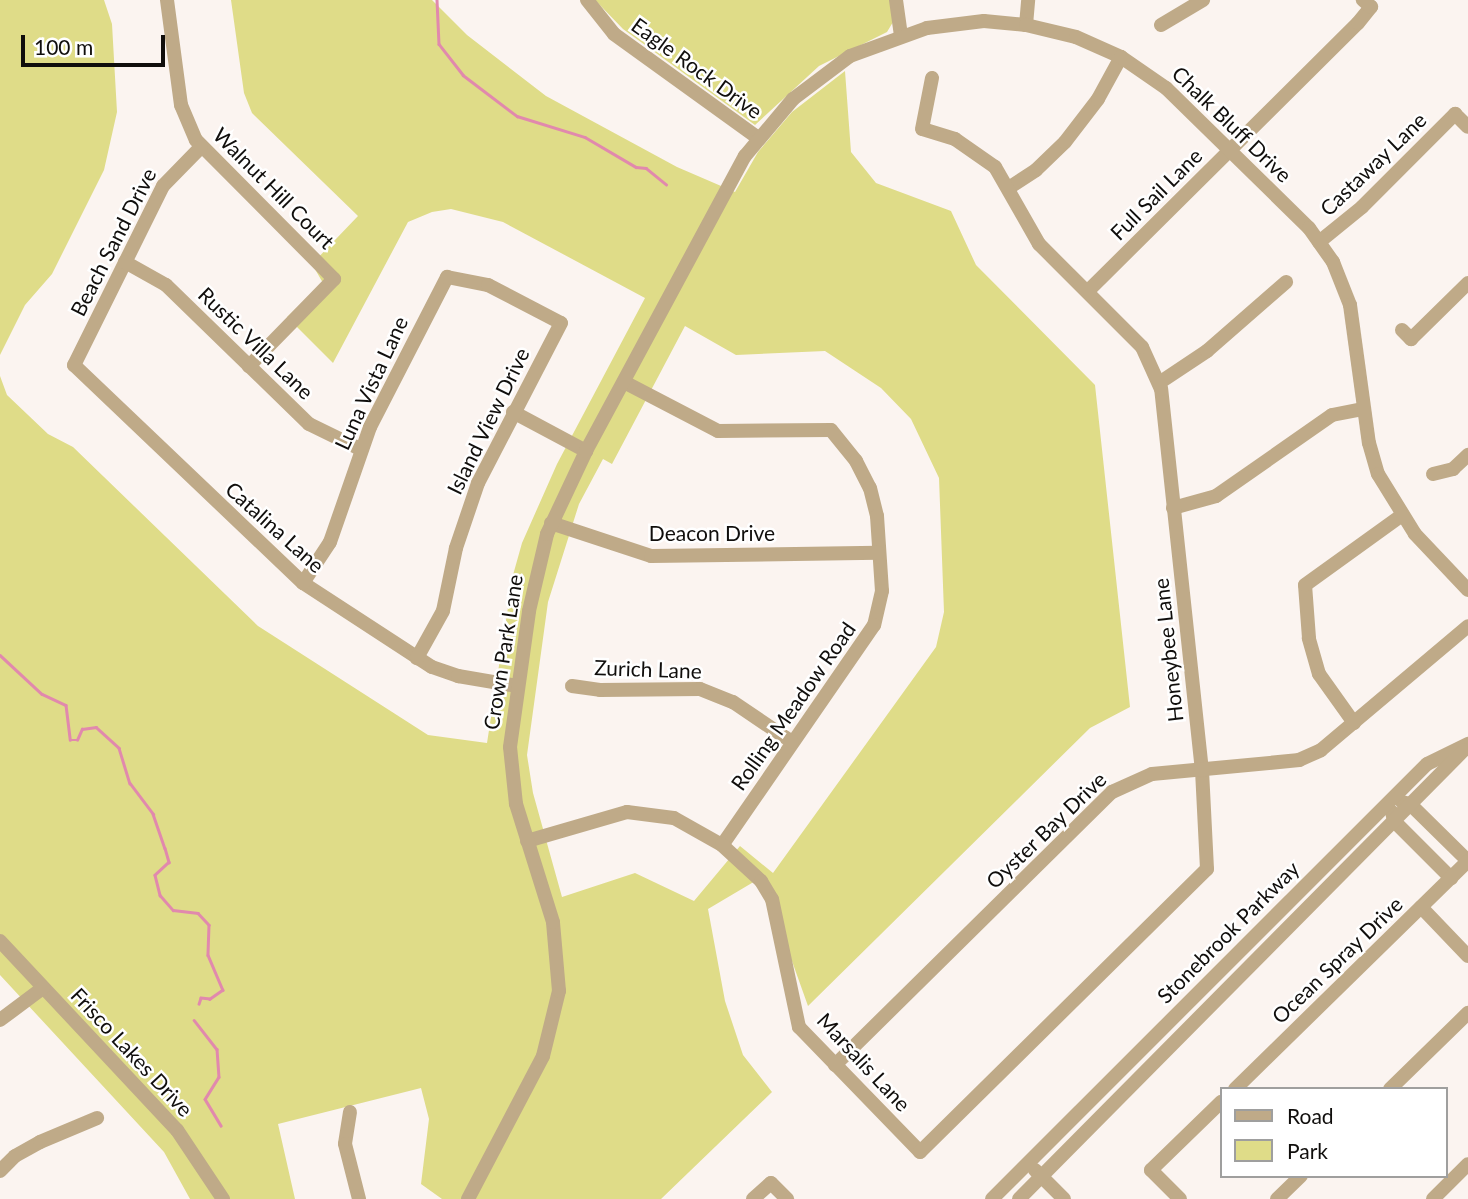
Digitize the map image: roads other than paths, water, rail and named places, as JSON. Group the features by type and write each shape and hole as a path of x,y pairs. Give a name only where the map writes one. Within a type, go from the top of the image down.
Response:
{"street":[{"name":"Walnut Hill Court","path":"167,0 181,105 201,147 334,279 249,366"},
{"name":"Eagle Rock Drive","path":"587,0 614,34 757,137"},
{"path":"896,0 901,34"},
{"path":"1026,25 1028,0"},
{"path":"1161,25 1203,0"},
{"name":"Full Sail Lane","path":"1088,291 1230,150 1367,4"},
{"name":"Chalk Bluff Drive","path":"757,137 824,73 850,56 901,34 963,23 1026,25 1076,37 1121,57 1166,88 1319,242 1333,262 1350,305 1363,409 1378,474 1402,515 1468,590"},
{"path":"1010,187 1036,170 1065,142 1098,99 1121,57"},
{"name":"Honeybee Lane","path":"920,1152 1207,869 1202,771 1159,383 1142,347 1039,244 1022,218 1010,187 974,150 922,129 932,78"},
{"name":"Castaway Lane","path":"1319,242 1362,207 1455,114 1468,127"},
{"name":"Crown Park Lane","path":"468,1199 543,1056 553,1027 559,959 553,922 527,841 512,778 517,686 536,573 551,523 586,451 757,137"},
{"name":"Beach Sand Drive","path":"74,365 163,186 201,147"},
{"name":"Rustic Villa Lane","path":"125,262 166,285 309,424 360,449"},
{"name":"Luna Vista Lane","path":"303,583 330,542 360,449 447,277 488,285 561,323"},
{"path":"1159,383 1207,351 1286,282"},
{"path":"1402,330 1411,339 1468,284"},
{"name":"Island View Drive","path":"417,658 440,620 470,504 513,412 561,323"},
{"name":"Catalina Lane","path":"74,365 303,583 417,658 458,676 517,686"},
{"name":"Rolling Meadow Road","path":"624,382 718,431 831,430 856,461 870,488 882,592 874,625 722,845"},
{"path":"1173,508 1216,496 1332,415 1363,409"},
{"path":"513,412 586,451"},
{"path":"1433,474 1453,469 1468,455"},
{"path":"1354,723 1319,674 1309,638 1305,584 1402,515"},
{"name":"Deacon Drive","path":"551,523 651,556 878,553"},
{"name":"Oyster Bay Drive","path":"835,1065 1112,792 1152,774 1299,760 1354,723 1468,626"},
{"name":"Zurich Lane","path":"572,686 600,690 700,689 733,702 792,742"},
{"name":"Stonebrook Parkway","path":"992,1199 1427,764 1468,745"},
{"name":"Stonebrook Parkway","path":"1019,1199 1468,745"},
{"path":"1451,878 1394,821 1391,800 1410,804 1468,861"},
{"name":"Marsalis Lane","path":"527,841 627,812 674,818 722,845 761,881 772,899 799,1027 920,1152"},
{"name":"Ocean Spray Drive","path":"1237,1087 1468,861"},
{"path":"1421,907 1468,956"},
{"name":"Frisco Lakes Drive","path":"0,941 177,1130 223,1199"},
{"path":"0,1020 43,988"},
{"path":"1392,1087 1468,1013"},
{"path":"1180,1199 1151,1170 1220,1103"},
{"path":"351,1112 345,1144 359,1199"},
{"path":"0,1171 31,1147 97,1118"},
{"path":"1027,1162 1064,1199"},
{"path":"1433,1199 1468,1164"},
{"path":"1278,1199 1299,1178"},
{"path":"753,1199 771,1183 787,1199"}],"waterway":[{"path":"437,0 439,44 463,75 517,116 585,137 636,167 646,168 666,184"},
{"path":"0,655 42,694 66,705 70,740 77,740 82,729 96,727 119,748 130,783 153,814 169,862 155,875 160,895 173,910 198,913 209,925 208,955 223,990 210,999 201,998 199,1004"},
{"path":"194,1020 217,1049 219,1077 205,1099 221,1126"}]}
